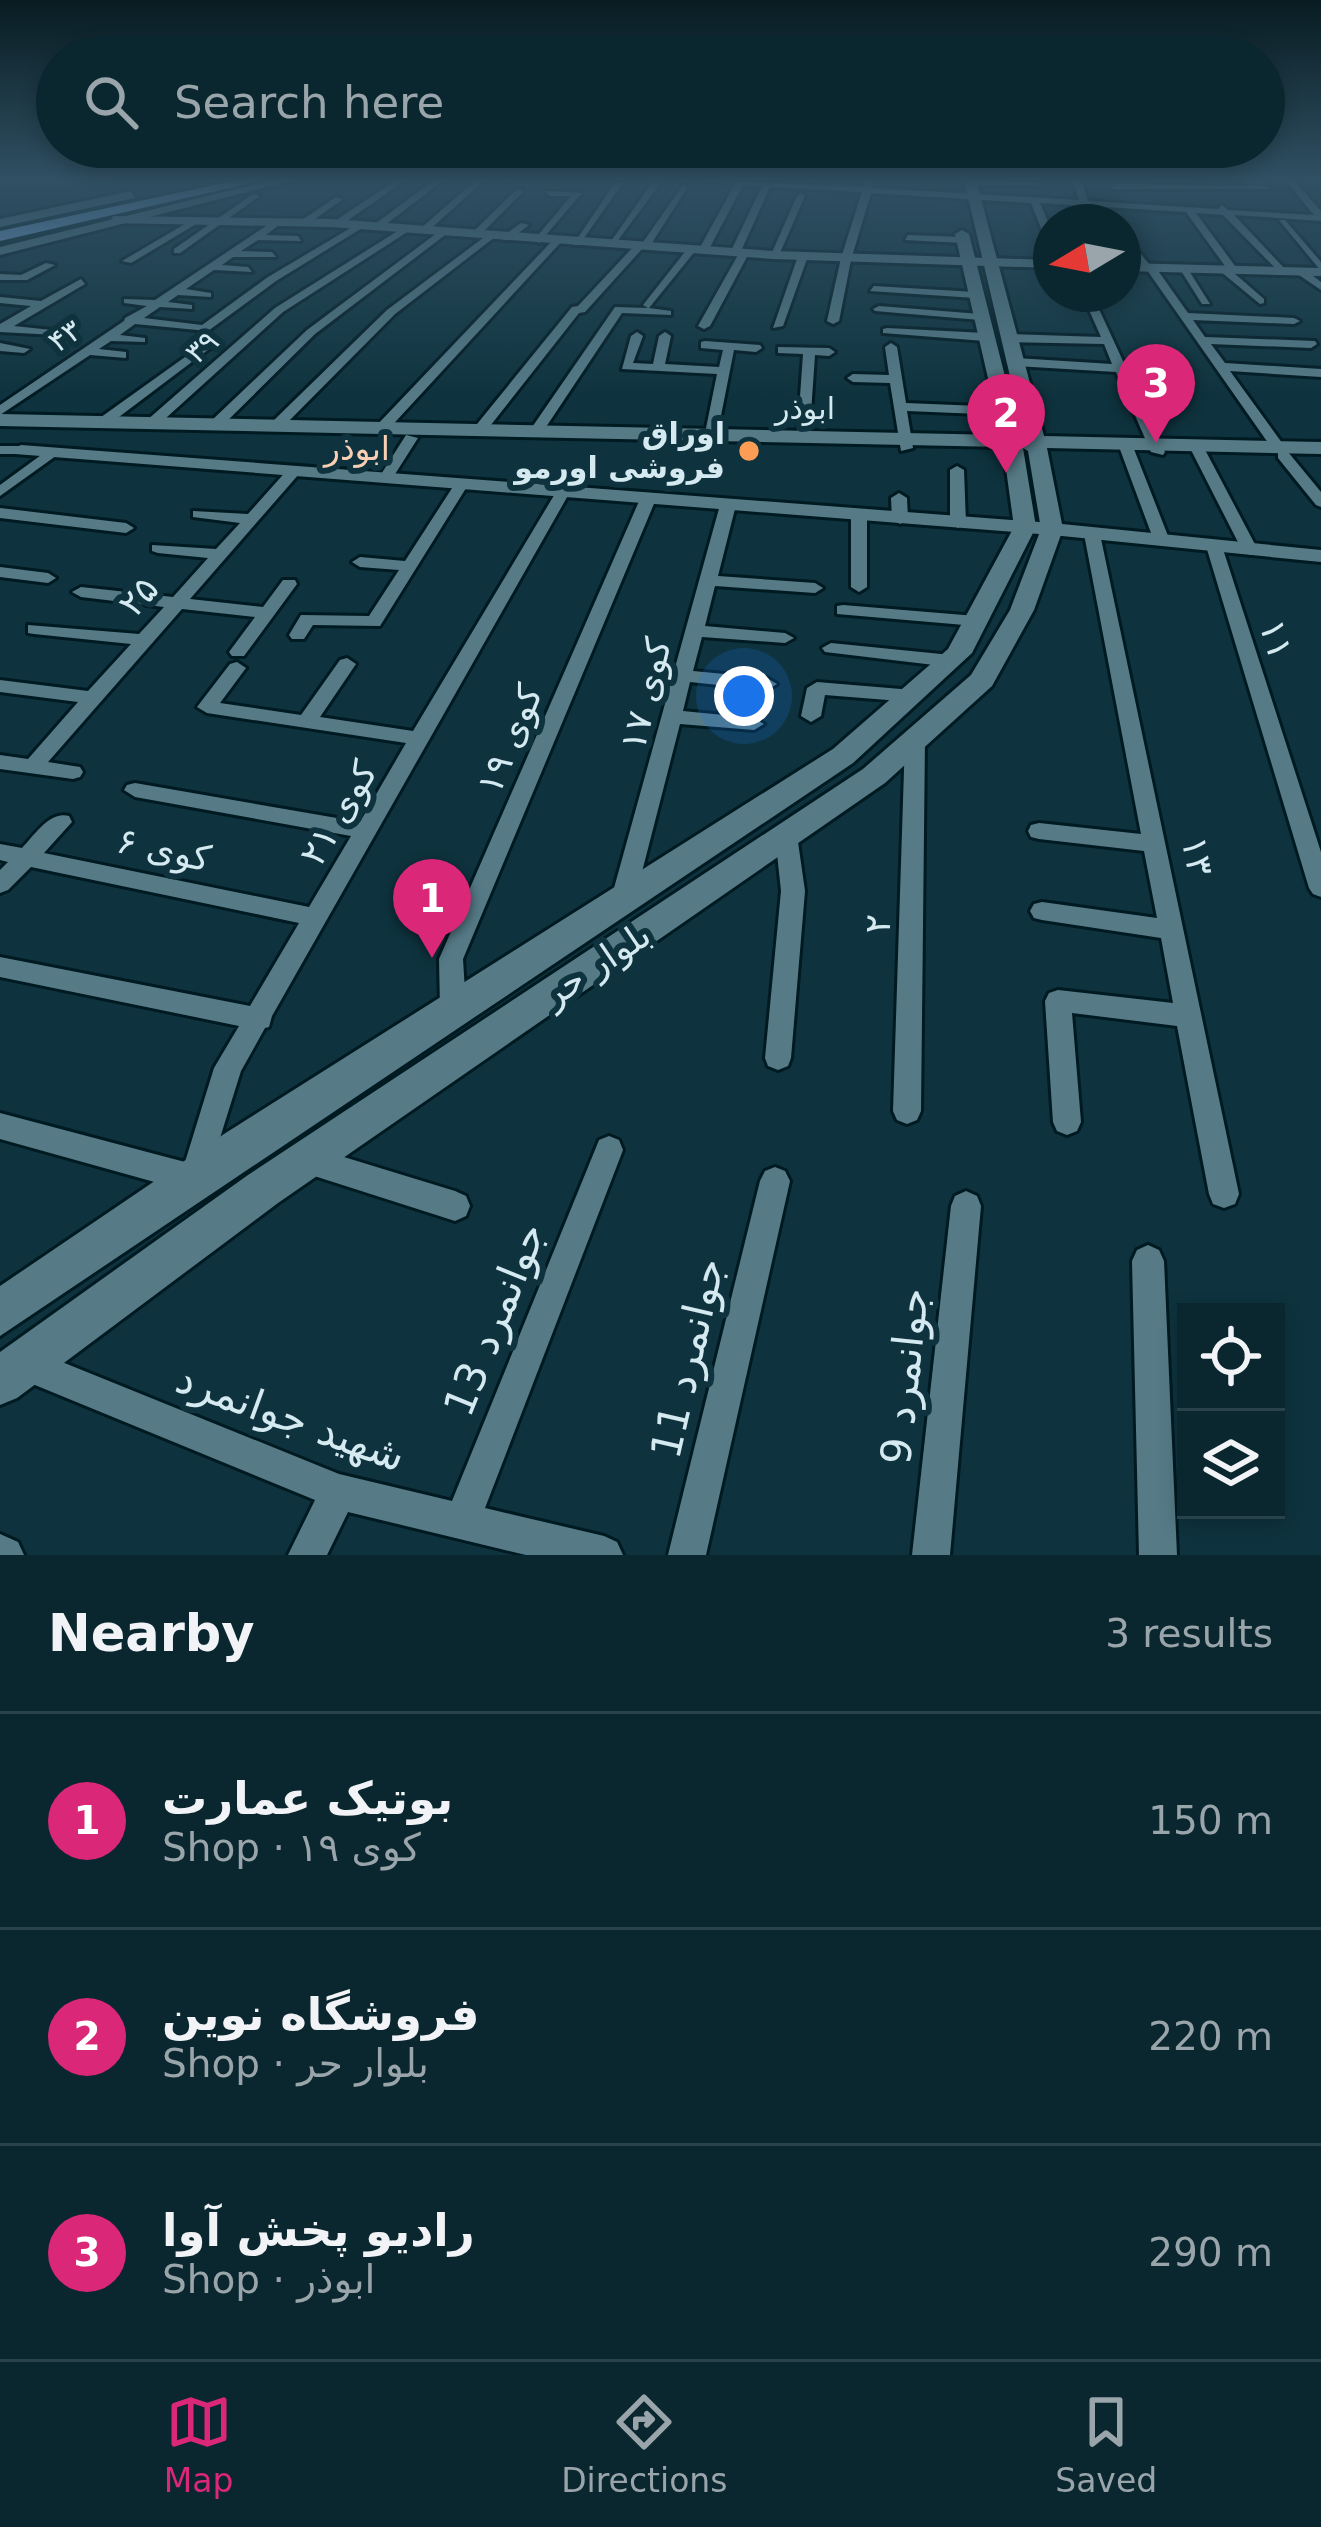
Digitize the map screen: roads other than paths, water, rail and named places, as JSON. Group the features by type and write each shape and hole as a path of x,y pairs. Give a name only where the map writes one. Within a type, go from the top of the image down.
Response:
{"main road":[{"path":"965,253 1004,411 1025,447"},
{"path":"985,253 1015,362 1038,528"},
{"path":"985,337 1009,338"},
{"name":"ابوذر","path":"0,424 215,425 905,444"},
{"name":"ابوذر","path":"0,424 47,430 412,438 1321,452"},
{"name":"بلوار حر","path":"0,1312 453,1008 843,756 951,661 1038,528"},
{"name":"بلوار حر","path":"11,1372 307,1159 874,776 982,680 1022,610 1038,528"},
{"path":"843,756 874,776"}],"street":[{"path":"128,261 140,253"},
{"path":"102,423 272,279 316,253"},
{"name":"۳۹","path":"151,424 279,310 370,253"},
{"path":"215,425 341,307 416,253"},
{"path":"275,427 391,312 462,253"},
{"path":"381,429 547,253"},
{"path":"478,432 576,309 581,310 637,253"},
{"path":"649,305 695,253"},
{"path":"733,253 1033,263"},
{"path":"704,326 739,253"},
{"path":"832,321 849,253"},
{"path":"1215,253 1260,301"},
{"path":"1264,253 1281,271"},
{"path":"230,254 272,255"},
{"name":"۴۳","path":"128,322 230,254"},
{"path":"776,326 803,256"},
{"path":"1141,258 1321,502"},
{"path":"904,260 906,279 872,283 975,295"},
{"path":"0,277 23,278 50,265"},
{"path":"210,267 248,270"},
{"path":"1141,267 1321,270"},
{"path":"1182,268 1206,302"},
{"path":"1300,272 1321,286"},
{"path":"194,278 227,282"},
{"path":"1,325 76,285 37,286"},
{"path":"174,291 207,295"},
{"path":"0,300 43,304"},
{"path":"128,301 188,307"},
{"path":"535,433 619,309 668,313"},
{"path":"879,309 980,316"},
{"path":"1095,312 1156,448"},
{"path":"1185,316 1294,321"},
{"path":"108,329 128,322 208,334"},
{"path":"1,325 52,333"},
{"path":"108,329 141,340"},
{"name":"۴۳","path":"0,411 108,329"},
{"path":"887,331 985,337"},
{"path":"180,335 208,334"},
{"path":"637,336 626,366 658,368 726,358 756,348"},
{"path":"658,368 665,336"},
{"path":"1009,338 1108,340"},
{"path":"1204,340 1311,344"},
{"path":"705,345 726,358"},
{"path":"0,347 24,349"},
{"path":"84,347 122,355"},
{"path":"891,347 905,444"},
{"path":"782,350 842,364"},
{"path":"808,357 829,352"},
{"path":"688,355 726,358"},
{"path":"804,439 808,357"},
{"path":"725,441 726,358"},
{"path":"1015,362 1119,368"},
{"path":"1222,368 1321,373"},
{"path":"853,378 894,374"},
{"path":"898,407 1004,411"},
{"path":"10,450 47,430"},
{"path":"385,478 412,438"},
{"path":"1127,448 1162,541"},
{"path":"1197,449 1250,550"},
{"path":"10,450 860,515 899,508 958,523 1321,556"},
{"path":"0,492 53,453"},
{"path":"957,470 958,523"},
{"name":"۲۵","path":"32,766 294,471"},
{"path":"298,635 307,619 374,622 461,484"},
{"name":"کوی ۲۱","path":"194,1179 229,1068 563,492"},
{"name":"کوی ۱۹","path":"453,1008 451,959 648,499"},
{"name":"کوی ۱۷","path":"622,899 686,676 728,505"},
{"path":"0,513 127,528"},
{"path":"199,514 252,519"},
{"path":"859,587 860,515"},
{"name":"۱۳","path":"1092,534 1224,1194"},
{"name":"۱۱","path":"1214,547 1321,888"},
{"path":"158,548 220,554"},
{"path":"360,562 410,566"},
{"path":"0,572 48,578"},
{"path":"709,580 815,588"},
{"path":"289,584 207,707 421,739"},
{"path":"81,592 266,613"},
{"path":"843,610 976,621"},
{"path":"34,629 143,640"},
{"path":"695,631 785,638"},
{"path":"831,648 951,661"},
{"path":"308,721 347,664"},
{"path":"686,676 767,684"},
{"path":"0,686 92,698"},
{"path":"811,716 817,688 913,696"},
{"path":"674,717 754,724"},
{"name":"۲","path":"907,1111 915,739"},
{"path":"0,762 73,772"},
{"path":"135,790 367,831"},
{"path":"0,884 61,822"},
{"path":"1040,831 1156,844"},
{"path":"778,1058 793,891 786,835"},
{"name":"کوی ۶","path":"0,852 313,917"},
{"path":"1042,911 1172,930"},
{"path":"0,967 260,1019"},
{"path":"1067,1122 1058,1001 1189,1016"},
{"path":"0,1126 194,1179"},
{"name":"جوانمرد 13","path":"462,1521 609,1150"},
{"path":"307,1159 454,1206"},
{"name":"جوانمرد 11","path":"687,1555 775,1181"},
{"name":"جوانمرد 9","path":"931,1555 965,1206"},
{"path":"1148,1261 1157,1555"},
{"name":"شهید جوانمرد","path":"11,1372 339,1492 604,1555"},
{"path":"308,1555 339,1492"}],"place":[{"name":"رادیو پخش آوا","path":"1156,443"},
{"name":"اوراق فروشی اورمو","path":"749,451"},
{"name":"فروشگاه نوین","path":"1006,473"},
{"name":"بوتیک عمارت","path":"432,958"}],"district":[{"name":"ابوذر","path":"357,448"}]}
